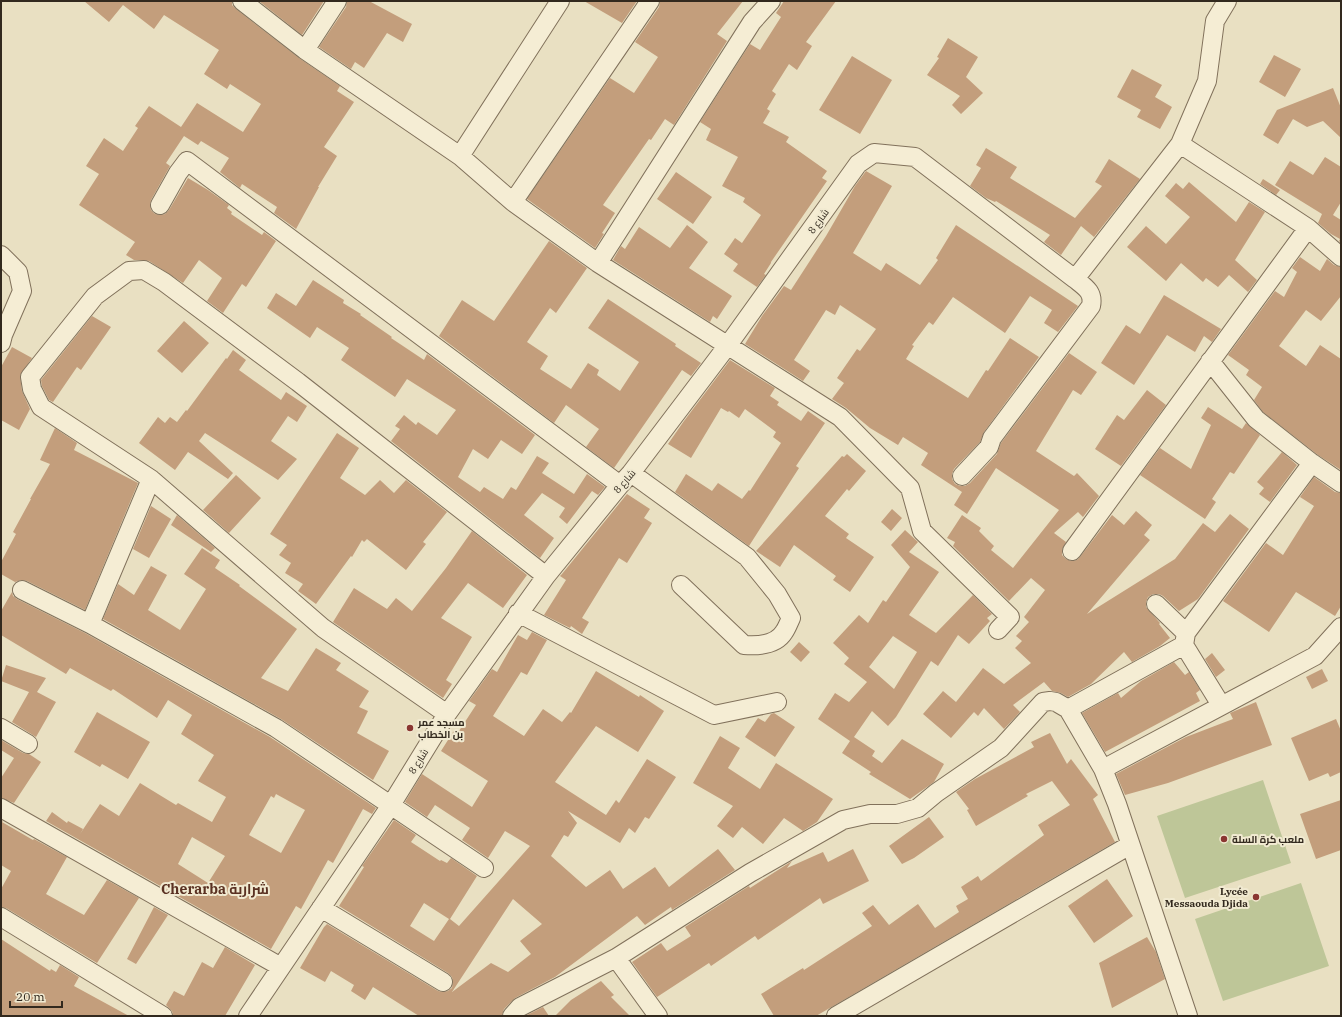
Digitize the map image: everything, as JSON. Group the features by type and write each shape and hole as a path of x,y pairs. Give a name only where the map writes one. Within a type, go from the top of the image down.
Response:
{"street":[{"path":"242,1 305,50 460,156 513,202 598,263 840,417 910,488 922,531 1010,617 998,630"},
{"path":"305,50 337,1"},
{"path":"460,156 560,1"},
{"path":"513,202 650,1"},
{"path":"598,263 752,22 771,1"},
{"path":"1075,279 1180,144 1207,81 1215,21 1227,1"},
{"path":"1180,144 1308,228 1341,257"},
{"name":"شارع 8","path":"248,1016 391,805 447,714 518,614 546,576 625,479 728,345 858,164 874,153 915,157 1075,279 1089,291 1092,299 1091,306 992,438 989,446 962,476"},
{"path":"160,205 178,173 187,161 625,479 747,557 777,594 791,618 784,633 775,641 755,646 744,645 681,585"},
{"path":"1072,551 1308,228"},
{"path":"1,255 18,272 22,291 2,337"},
{"path":"447,714 323,628 151,479 40,407 32,389 30,377 96,296 129,271 144,270 164,282 298,382 546,576"},
{"path":"1210,361 1256,420 1312,463 1341,483"},
{"path":"1068,709 1185,639 1312,463"},
{"path":"90,624 151,479"},
{"path":"22,590 90,624 276,728 484,868"},
{"path":"1156,604 1185,639 1221,706"},
{"path":"518,614 714,715 777,702"},
{"path":"1103,769 1315,656 1341,628"},
{"path":"512,1016 520,1007 616,958 750,873 843,820 870,814 897,814 918,808 936,793 1001,748 1043,702 1050,701 1056,702 1068,709 1103,769 1188,1016"},
{"path":"1,728 28,744"},
{"path":"1,808 281,967"},
{"path":"836,1016 1130,845"},
{"path":"321,908 443,982"},
{"path":"1,917 164,1016"},
{"path":"616,958 658,1016"}],"green space":[{"name":"ملعب كرة السلة","path":"1263,780 1291,863 1185,898 1157,816"},
{"path":"1301,883 1329,966 1223,1001 1195,919"}],"building":[{"path":"84,1 232,1 232,5 236,9 299,58 340,86 337,91 354,102 324,147 337,156 318,187 296,229 274,213 277,207 242,184 240,188 220,172 229,158 201,141 198,145 184,136 166,163 170,166 151,200 151,210 155,214 165,214 169,210 188,178 229,205 227,208 232,212 231,214 262,235 264,232 276,241 246,287 242,284 223,313 207,301 222,278 199,260 183,283 149,261 134,260 126,255 135,242 79,205 99,174 86,166 104,138 123,151 138,128 135,126 149,106 181,127 197,103 243,132 261,104 230,84 227,89 204,74 219,50 164,15 154,29 123,5 109,22"},
{"path":"259,1 324,1 302,35"},
{"path":"347,1 369,1 412,24 403,42 387,33 364,68 355,62 351,69 319,47 346,7"},
{"path":"584,1 637,1 622,23"},
{"path":"660,1 743,1 717,34 727,41 674,125 665,119 651,140 649,139 603,205 615,213 602,233 604,234 595,248 527,199 610,78 634,93 658,57 635,42 659,7"},
{"path":"784,1 836,1 806,42 812,46 797,70 789,64 772,91 776,94 767,109 770,111 763,123 789,137 786,142 827,171 822,178 827,181 771,262 764,274 766,275 757,287 733,271 738,264 724,254 735,238 742,243 761,215 743,202 745,198 722,186 738,157 706,140 711,129 700,122 750,44 760,50 781,17 776,13"},
{"path":"948,38 978,57 966,77 983,93 961,114 952,105 960,96 927,75 939,58 937,57"},
{"path":"1274,55 1301,69 1285,97 1259,82"},
{"path":"852,56 892,80 860,134 819,110"},
{"path":"1132,69 1162,85 1155,97 1172,107 1160,129 1137,117 1141,110 1117,97"},
{"path":"1333,88 1341,108 1341,138 1323,121 1307,127 1293,119 1278,144 1263,135 1277,110"},
{"path":"986,148 1017,167 1010,178 1075,218 1102,186 1095,182 1109,159 1140,179 1094,237 1081,226 1061,255 1044,242 1050,235 996,201 995,202 986,198 970,186 981,168 976,165"},
{"path":"1325,157 1341,167 1341,202 1333,215 1341,220 1341,243 1339,241 1340,239 1331,234 1318,223 1322,214 1275,185 1290,161 1313,175"},
{"path":"866,171 892,186 853,253 881,271 886,263 920,285 938,260 936,258 956,225 1078,306 1058,332 1044,323 1052,310 1030,296 1005,333 953,297 933,325 929,322 912,345 914,346 906,359 968,398 986,370 988,371 1010,338 1039,357 984,432 980,442 954,469 952,479 955,484 960,486 965,486 970,483 997,454 1001,443 1069,353 1097,372 1081,395 1073,390 1036,451 1074,476 1077,473 1099,496 1083,517 1078,512 1054,533 1066,542 1062,549 1062,555 1071,561 1077,560 1080,557 1112,515 1124,525 1136,511 1152,525 1144,535 1150,540 1087,614 1175,559 1203,523 1215,532 1230,514 1249,529 1198,599 1179,611 1159,594 1153,594 1148,597 1146,607 1160,623 1159,624 1170,638 1160,646 1132,662 1124,652 1091,684 1068,697 1061,693 1052,691 1044,682 1013,705 1020,712 1004,729 984,708 978,716 974,712 951,738 923,714 943,691 956,702 983,668 1004,684 1031,663 1015,648 1022,641 1016,636 1029,622 1024,617 1045,590 1031,578 1009,601 953,546 955,542 947,538 962,515 981,528 979,531 994,546 991,550 1013,568 1059,510 996,468 967,514 954,505 962,492 921,465 928,453 903,437 898,445 870,428 846,408 832,399 844,383 837,378 857,349 860,351 876,329 840,305 835,315 826,310 794,360 810,371 803,381 745,344 762,316 784,286 791,290 826,236 855,186"},
{"path":"676,172 712,197 693,224 657,199"},
{"path":"1263,179 1280,190 1276,195 1260,184"},
{"path":"1189,182 1236,222 1249,202 1265,212 1235,260 1257,280 1248,292 1229,275 1218,287 1206,278 1203,282 1181,263 1166,281 1127,247 1146,226 1166,244 1190,217 1165,196 1176,183 1183,189"},
{"path":"687,225 708,242 689,268 732,296 717,319 713,316 710,322 613,260 621,246 625,249 639,227 670,248"},
{"path":"549,241 587,268 556,313 550,308 527,342 548,356 540,369 571,389 588,363 599,370 597,375 620,391 639,362 588,328 608,299 676,344 675,346 701,363 691,376 682,370 614,468 586,447 599,429 566,405 554,423 439,336 462,300 494,321"},
{"path":"1300,257 1320,271 1327,259 1334,265 1341,267 1341,296 1321,321 1306,310 1279,346 1306,366 1320,345 1341,359 1341,470 1318,455 1263,412 1254,400 1262,387 1246,375 1249,370 1228,355 1275,291 1284,297 1297,272 1292,268"},
{"path":"313,280 344,300 343,303 361,314 360,315 392,337 391,338 424,360 427,354 535,435 522,454 501,440 488,459 473,449 458,477 480,492 484,487 503,499 511,487 516,490 537,456 549,463 542,473 574,494 587,474 605,487 598,495 592,491 567,524 559,517 565,508 542,493 524,515 554,538 540,558 391,441 400,429 395,426 404,415 416,425 418,422 437,435 456,410 407,379 395,397 341,360 349,348 317,327 310,338 267,308 276,293 296,306"},
{"path":"1164,295 1221,329 1212,342 1204,336 1195,352 1167,335 1134,385 1101,363 1126,325 1140,334"},
{"path":"92,316 111,327 81,370 77,367 53,402 49,400 42,386 41,380"},
{"path":"184,321 209,343 182,373 157,351"},
{"path":"12,347 32,358 20,375 22,391 30,409 19,430 1,420 1,367"},
{"path":"233,350 246,360 239,370 281,400 286,392 307,406 297,422 288,416 271,441 297,459 278,480 205,433 199,441 233,473 228,479 188,452 175,470 139,443 158,417 165,423 170,417 177,422"},
{"path":"730,360 775,388 770,396 779,402 777,405 801,421 808,411 825,423 796,466 799,468 749,546 675,492 686,474 712,491 718,483 742,499 749,490 750,491 781,443 773,437 776,432 745,409 739,418 729,411 728,412 721,408 691,458 668,444"},
{"path":"1147,390 1166,405 1121,466 1095,449 1117,415 1124,420"},
{"path":"1208,407 1242,429 1246,423 1260,435 1234,474 1230,472 1212,499 1216,502 1205,519 1140,475 1160,448 1191,469 1211,425 1201,418"},
{"path":"55,428 77,443 74,450 138,483 85,610 27,581 21,580 15,582 1,574 1,562 16,534 13,532 50,464 40,460"},
{"path":"337,433 359,448 340,478 365,495 380,480 394,493 406,480 447,512 423,542 426,544 406,570 367,539 364,542 362,540 352,557 351,556 316,604 298,591 303,584 285,573 291,563 279,555 287,545 270,534"},
{"path":"1282,452 1297,465 1270,502 1259,494 1264,488 1257,482"},
{"path":"847,454 866,471 849,491 847,489 825,516 849,534 846,538 874,557 850,592 833,580 836,576 794,545 780,567 756,551 842,456 844,457"},
{"path":"236,475 261,498 229,533 203,510"},
{"path":"1314,477 1335,492 1341,493 1341,606 1335,616 1296,592 1269,632 1223,601 1266,543 1283,555 1314,506 1300,497"},
{"path":"627,494 650,509 644,518 652,523 627,563 619,558 582,618 589,622 582,634 571,626 570,628 544,615 566,580 560,576"},
{"path":"151,506 171,519 149,558 133,549"},
{"path":"892,509 902,518 891,531 881,522"},
{"path":"177,515 215,548 211,552 171,525"},
{"path":"905,530 918,542 909,552 939,572 909,615 936,633 973,595 992,614 987,618 990,621 969,644 958,635 938,666 931,661 896,717 888,726 872,711 854,737 875,751 872,756 882,763 902,739 944,764 934,782 910,799 869,774 871,772 842,753 850,741 818,719 835,693 849,702 867,682 844,664 849,658 833,643 859,615 868,623 883,600 886,602 910,567 891,545","holes":["893,636 917,652 894,689 869,667"]},
{"path":"472,531 527,575 503,608 468,583 441,618 472,637 446,680 452,684 443,698 333,622 354,588 387,609 396,598 412,611 446,568"},
{"path":"202,548 220,560 215,568 240,585 239,586 297,629 261,678 288,691 316,648 341,663 336,670 369,691 359,707 368,711 357,733 389,751 373,780 281,719 103,619 118,584 134,595 151,566 167,575 148,610 180,630 206,589 184,574"},
{"path":"12,592 13,596 17,599 85,633 270,737 376,808 372,814 363,809 333,863 328,860 301,909 296,906 271,949 46,821 52,812 67,823 68,821 83,829 80,834 100,804 119,816 140,783 176,805 178,803 212,822 226,797 198,781 214,755 181,734 192,715 168,700 157,718 113,689 111,691 70,668 66,674 1,635 1,611","holes":["276,794 305,810 281,853 249,835 271,796 274,798","192,837 225,856 208,883 178,864"]},
{"path":"532,632 547,640 527,675 521,672 493,716 524,736 543,709 562,722 570,712 571,713 596,671 639,697 640,695 664,711 638,752 596,726 555,782 606,815 616,800 619,803 647,759 676,777 649,819 645,817 635,833 629,828 620,843 568,811 577,823 568,837 564,835 551,856 586,887 610,870 623,889 655,867 669,887 718,849 735,870 672,910 671,907 645,925 637,916 555,977 515,998 504,1009 502,1016 419,1016 373,987 365,1000 351,991 354,985 331,971 325,982 300,968 327,924 438,991 448,991 452,988 452,977 448,973 339,906 364,867 362,866 394,820 416,835 411,842 440,861 441,860 447,863 451,858 477,876 450,919 459,926 530,846 505,831 488,858 462,840 470,828 435,805 427,817 405,802 422,774 472,807 488,781 441,751 455,729 459,731 476,705 469,701 492,669 497,672 518,635 527,640","holes":["513,899 542,924 520,941 531,954 508,972 491,963 452,992","424,903 449,919 434,941 410,926"]},
{"path":"799,642 810,652 801,662 790,652"},
{"path":"1212,653 1225,670 1216,677 1205,659"},
{"path":"1174,662 1185,675 1189,672 1200,690 1196,693 1200,701 1105,752 1082,713 1118,693 1121,698 1141,681"},
{"path":"6,665 46,678 37,692 56,702 36,737 12,722 29,692 1,681"},
{"path":"1322,669 1328,681 1312,689 1306,677"},
{"path":"1256,702 1272,745 1168,783 1125,795 1116,774 1186,737 1233,719 1230,713"},
{"path":"97,712 150,742 128,779 102,764 100,767 74,752"},
{"path":"774,713 795,727 775,757 745,737 758,718 765,722 771,714"},
{"path":"1336,719 1341,731 1341,772 1330,777 1328,773 1309,781 1291,738"},
{"path":"1050,733 1067,764 1071,759 1098,795 1093,799 1115,842 816,1016 774,1016 761,994 803,968 804,970 872,926 862,913 873,905 889,925 918,904 935,928 959,912 956,906 968,899 961,887 978,876 981,881 1044,835 1038,825 1070,805 1052,781 1026,794 1028,796 976,826 967,810 969,809 956,792 975,779 1034,747 1031,742"},
{"path":"720,736 740,748 728,768 760,789 776,763 833,799 817,822 803,831 784,818 763,844 742,827 733,838 717,826 733,806 693,783"},
{"path":"1,740 23,753 29,754 41,762 14,803 1,798 1,778 14,758 1,750"},
{"path":"1341,800 1341,850 1316,859 1300,814"},
{"path":"929,817 944,837 914,858 902,864 889,846"},
{"path":"1,820 33,840 34,839 67,857 46,894 84,915 107,880 139,898 97,963 6,908 1,907 1,889 11,871 1,865"},
{"path":"853,849 869,881 823,904 820,898 758,940 755,936 711,966 709,963 657,997 632,962 661,943 667,951 691,936 685,927 749,886 750,888 792,861 787,868 823,852 828,862"},
{"path":"1107,879 1133,916 1094,943 1068,906"},
{"path":"154,907 168,915 136,964 127,959"},
{"path":"1147,937 1156,952 1165,979 1112,1008 1099,963"},
{"path":"1,939 50,971 51,969 56,972 60,965 79,977 74,986 129,1016 1,1016"},
{"path":"225,947 255,965 225,1016 173,1015 172,1011 166,1005 174,991 184,996 202,962 213,968"},
{"path":"601,981 614,995 611,997 630,1016 555,1016 571,1000"},
{"path":"543,1007 549,1016 526,1016 527,1015"}],"place":[{"name":"مسجد عمر بن الخطاب","path":"410,728"},
{"name":"ملعب كرة السلة","path":"1224,839"},
{"name":"Lycée Messaouda Djida","path":"1256,897"}],"district":[{"name":"Cherarba شراربة","path":"215,889"}]}
